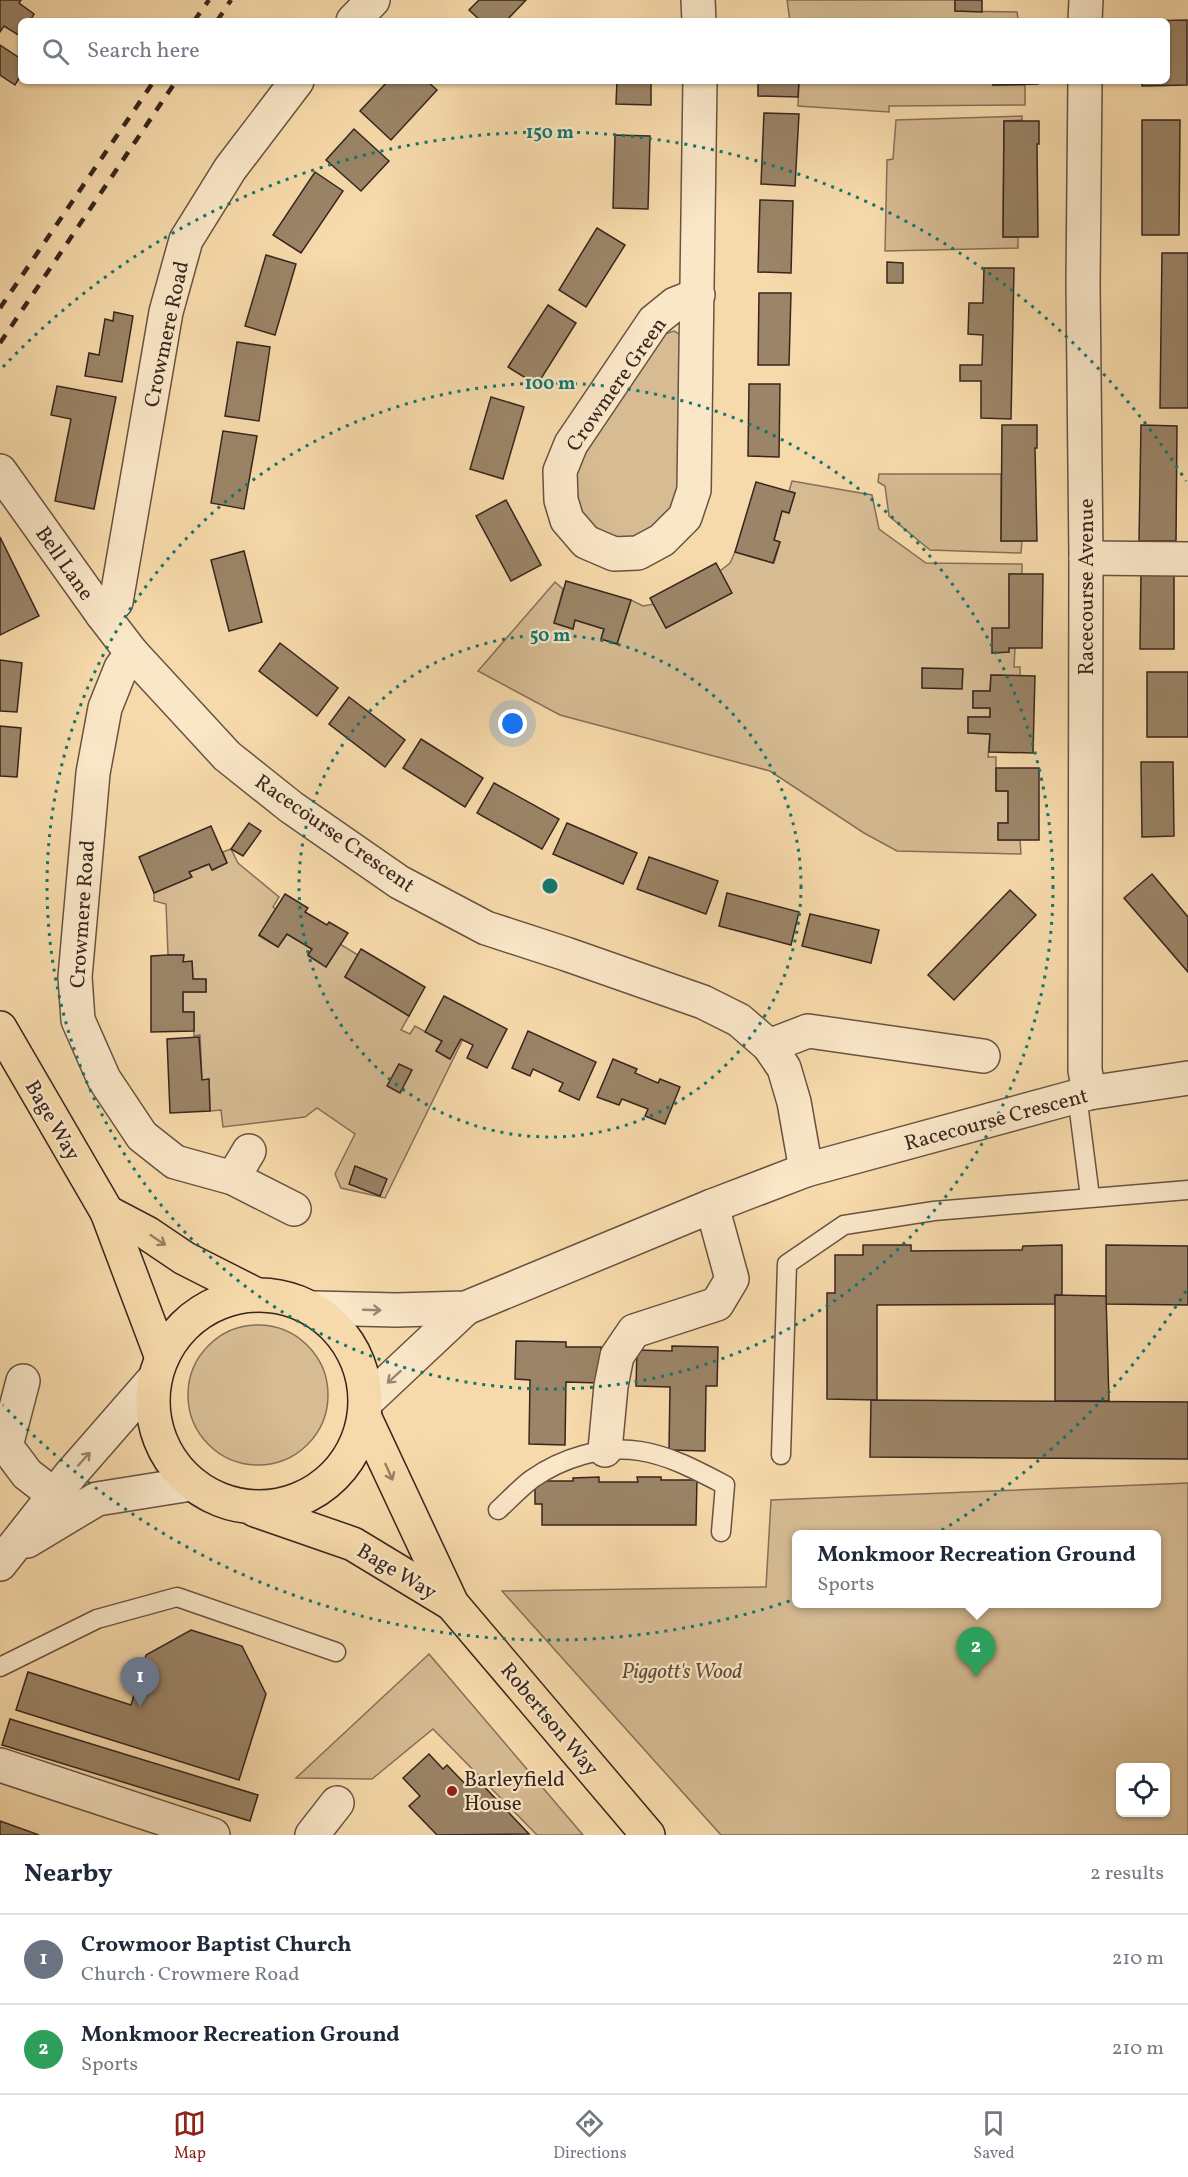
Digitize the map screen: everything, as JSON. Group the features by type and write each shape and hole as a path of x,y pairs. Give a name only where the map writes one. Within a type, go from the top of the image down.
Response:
{"main road":[{"name":"Bage Way","path":"0,1028 106,1212 158,1368"},
{"path":"106,1212 147,1233 184,1258 255,1294"},
{"path":"255,1294 283,1297 314,1308 341,1330 359,1370 366,1410 359,1442 336,1477 316,1492 272,1508 250,1508 224,1500 191,1484 159,1441 152,1410 158,1368 187,1321 212,1305 238,1296 255,1294"},
{"name":"Bage Way","path":"366,1410 452,1604"},
{"name":"Bage Way","path":"250,1508 353,1544 452,1604"},
{"name":"Robertson Way","path":"452,1604 648,1835"}],"street":[{"path":"356,18 373,0"},
{"path":"698,0 699,18"},
{"path":"1086,0 1086,18"},
{"name":"Crowmere Road","path":"102,614 116,602 166,312 186,240 230,169 295,84"},
{"name":"Crowmere Green","path":"698,295 675,304 654,321 571,444 560,471 561,500 567,520 586,542 614,555 638,553 662,540 685,517 694,490 698,295 700,84"},
{"name":"Racecourse Avenue","path":"1083,1094 1086,1070 1086,558 1083,284 1085,84"},
{"name":"Bell Lane","path":"0,471 132,653"},
{"path":"1086,558 1188,559"},
{"name":"Crowmere Road","path":"132,653 121,668 105,708 93,773 75,976 78,1020 104,1079 142,1136 175,1162 241,1165 294,1209"},
{"name":"Racecourse Crescent","path":"132,653 227,756 291,807 399,882 486,928 704,1002 740,1020 769,1046 784,1068 794,1102 806,1170"},
{"path":"769,1046 808,1030 983,1056"},
{"name":"Racecourse Crescent","path":"314,1308 396,1310 466,1308 712,1206 806,1170 1083,1094 1188,1078"},
{"path":"605,1450 611,1386 617,1356 634,1331 717,1304 732,1279 712,1206"},
{"name":"Racecourse Crescent","path":"366,1410 466,1308"},
{"path":"4,1559 158,1368"},
{"path":"23,1381 6,1446 27,1474 54,1495"},
{"path":"4,1559 97,1499 191,1484"},
{"path":"0,1765 213,1835"},
{"path":"312,1835 337,1803"}],"lane":[{"path":"1083,1094 1090,1197"},
{"path":"781,1455 787,1264 844,1225 934,1210 1188,1190"},
{"path":"498,1510 532,1479 568,1459 605,1450 640,1451 682,1463 725,1485 721,1532"},
{"path":"0,1667 97,1619 177,1597 336,1652"}],"green space":[{"path":"787,0 955,0 955,11 1017,12 1018,18 790,18"},
{"path":"799,84 1025,85 1025,105 889,106 889,112 798,106"},
{"path":"1022,116 1022,120 1004,121 1003,237 1018,237 1018,248 885,251 887,160 893,159 896,120"},
{"path":"674,331 685,340 677,508 634,542 601,535 579,509 576,478 579,463 662,335"},
{"path":"879,474 1001,474 1001,541 1022,541 1021,553 930,550 889,516 885,486 878,482"},
{"path":"792,481 872,495 879,529 926,563 1022,564 1022,574 1009,574 1009,628 992,653 1009,652 1009,648 1015,648 1014,667 1020,667 1020,676 991,675 990,691 973,691 973,708 990,708 990,717 968,717 968,733 990,734 988,757 996,757 996,791 1008,791 1008,823 998,823 998,840 1020,840 1021,854 897,851 864,833 770,771 560,715 478,671 555,582 563,589 554,623 573,629 575,620 604,629 601,639 617,644 631,600 643,606 654,604 666,628 696,611 720,571 730,563 735,552 774,563 780,542 774,540 782,511 789,513 795,493 789,491"},
{"path":"231,849 238,863 279,897 273,907 276,909 259,936 278,947 287,934 312,949 308,956 326,967 340,944 358,955 345,977 409,1016 401,1030 410,1034 415,1026 442,1041 436,1051 449,1059 463,1039 385,1198 341,1188 335,1174 355,1134 317,1108 305,1117 223,1127 221,1110 210,1111 209,1079 202,1080 200,1035 194,1036 194,1012 183,1012 183,992 206,992 206,980 193,979 192,962 183,962 183,955 168,955 166,904 154,901 154,893 191,877 189,872 209,864 213,870 227,863 223,852"},
{"path":"258,1325 285,1331 297,1337 307,1346 316,1356 322,1368 328,1395 322,1422 316,1434 307,1444 297,1453 285,1459 258,1465 231,1459 219,1453 209,1444 200,1434 194,1422 188,1395 194,1368 200,1356 209,1346 219,1337 231,1331"},
{"name":"Piggott's Wood","path":"1188,1483 1188,1835 721,1835 502,1591 766,1587 771,1500"},
{"path":"429,1654 583,1835 537,1835 433,1729 372,1779 296,1778"}],"building":[{"path":"0,0 21,0 19,3 34,14 32,18 18,18 18,35 4,26 0,32"},
{"path":"479,0 526,0 509,18 478,18 469,10"},
{"path":"955,0 982,0 982,12 955,11"},
{"path":"1170,20 1187,20 1187,85 1142,86 1142,84 1170,84"},
{"path":"0,45 18,57 18,80 15,85 0,75"},
{"path":"385,84 430,84 437,90 391,140 360,111"},
{"path":"617,84 651,84 651,105 616,104"},
{"path":"758,84 799,84 798,97 758,96"},
{"path":"764,113 799,114 795,186 761,184"},
{"path":"1142,120 1180,120 1179,235 1142,235"},
{"path":"1004,121 1039,121 1039,144 1037,144 1038,237 1003,237"},
{"path":"354,129 389,161 361,191 326,160"},
{"path":"615,135 650,136 648,209 613,208"},
{"path":"315,172 343,191 301,253 273,235"},
{"path":"760,200 793,201 791,273 758,272"},
{"path":"597,228 625,245 586,307 559,290"},
{"path":"1162,253 1188,253 1188,408 1160,408"},
{"path":"266,255 296,264 275,335 245,326"},
{"path":"887,262 903,263 903,283 887,283"},
{"path":"984,268 1014,268 1011,419 981,418 981,381 960,381 960,365 982,365 983,335 968,334 969,303 983,303"},
{"path":"759,293 791,293 789,365 758,365"},
{"path":"548,305 576,323 537,385 508,367"},
{"path":"114,312 133,316 122,382 85,376 89,353 99,355 105,319 113,321"},
{"path":"237,342 270,347 259,421 225,416"},
{"path":"749,384 780,384 779,457 748,456"},
{"path":"57,386 116,397 94,509 55,501 71,419 51,415"},
{"path":"491,397 524,407 503,479 470,469"},
{"path":"1002,425 1037,425 1037,448 1035,448 1037,541 1001,541"},
{"path":"1141,425 1177,426 1176,541 1139,541"},
{"path":"223,431 257,436 244,509 211,503"},
{"path":"756,482 795,493 789,513 782,511 774,540 780,542 773,563 735,552"},
{"path":"506,500 541,565 511,581 476,516"},
{"path":"0,537 39,616 0,635"},
{"path":"244,551 262,622 229,631 211,560"},
{"path":"716,563 732,593 666,628 650,598"},
{"path":"1141,572 1174,572 1174,649 1140,649"},
{"path":"1009,574 1043,574 1042,648 1009,648 1009,652 992,653 992,628 1009,628"},
{"path":"566,581 631,600 617,644 601,639 604,629 575,620 573,629 554,623"},
{"path":"280,643 338,688 317,716 259,671"},
{"path":"0,660 22,663 17,712 0,711"},
{"path":"922,668 963,669 962,689 922,688"},
{"path":"1147,672 1188,672 1188,737 1147,737"},
{"path":"991,675 1035,676 1033,753 989,752 990,734 968,733 968,717 990,717 990,708 973,708 973,691 990,691"},
{"path":"349,697 405,740 385,767 329,724"},
{"path":"0,726 21,728 17,777 0,776"},
{"path":"421,739 483,778 465,807 403,768"},
{"path":"1141,762 1173,762 1174,836 1142,837"},
{"path":"996,768 1039,768 1039,840 998,840 998,823 1008,823 1008,791 996,791"},
{"path":"494,783 559,819 542,849 477,813"},
{"path":"249,823 261,831 243,856 231,849"},
{"path":"567,823 637,853 623,884 553,854"},
{"path":"211,826 227,863 212,870 209,864 189,872 192,877 154,893 139,857"},
{"path":"649,857 718,881 706,914 637,889"},
{"path":"1152,874 1188,917 1188,972 1124,898"},
{"path":"1010,890 1036,915 954,1000 928,975"},
{"path":"727,893 799,912 791,945 719,926"},
{"path":"285,894 308,908 305,912 327,925 329,922 348,933 326,967 308,955 312,949 287,934 278,947 259,935"},
{"path":"810,914 879,930 871,963 802,946"},
{"path":"361,949 425,987 409,1016 345,977"},
{"path":"184,955 183,962 192,961 193,979 206,979 206,992 183,992 183,1012 194,1012 194,1031 151,1032 151,956"},
{"path":"444,996 507,1029 487,1068 467,1058 473,1045 461,1039 450,1059 436,1051 442,1041 425,1032"},
{"path":"528,1031 596,1062 579,1100 559,1091 563,1083 533,1069 530,1076 512,1068"},
{"path":"199,1037 202,1080 209,1079 210,1111 170,1113 167,1039"},
{"path":"613,1059 637,1069 635,1073 658,1083 660,1079 680,1087 665,1124 645,1116 648,1109 622,1099 619,1105 597,1097"},
{"path":"399,1064 412,1070 400,1093 387,1086"},
{"path":"355,1166 387,1179 380,1196 349,1184"},
{"path":"863,1245 911,1245 911,1251 1022,1250 1023,1246 1062,1245 1062,1295 1055,1295 1055,1304 877,1305 877,1400 827,1399 827,1293 835,1293 835,1255 863,1255"},
{"path":"1106,1245 1188,1246 1188,1305 1106,1304"},
{"path":"1055,1295 1106,1296 1109,1401 1055,1401"},
{"path":"516,1341 566,1342 566,1347 601,1347 600,1383 566,1382 565,1445 529,1444 530,1380 515,1379"},
{"path":"672,1346 718,1347 717,1386 706,1386 705,1451 669,1450 670,1387 636,1386 637,1350 672,1351"},
{"path":"871,1400 1188,1402 1188,1459 870,1457"},
{"path":"599,1477 599,1482 638,1482 637,1477 697,1480 696,1525 542,1525 542,1504 535,1504 535,1481 573,1481 573,1478"},
{"path":"191,1630 242,1646 266,1694 239,1780 16,1710 28,1672 131,1705 146,1655"},
{"path":"10,1719 258,1795 250,1821 2,1745"},
{"name":"Barleyfield House","path":"429,1754 443,1769 447,1765 467,1786 476,1778 529,1834 437,1835 409,1806 420,1796 403,1778"},
{"path":"0,1821 39,1835 0,1835"}],"railway":[{"path":"196,18 209,0"},
{"path":"219,18 231,0"},
{"path":"0,308 152,84"},
{"path":"0,343 174,84"}],"place":[{"name":"Monkmoor Recreation Ground","path":"976,1677"},
{"name":"Crowmoor Baptist Church","path":"140,1707"},
{"name":"Barleyfield House","path":"452,1791"}]}
